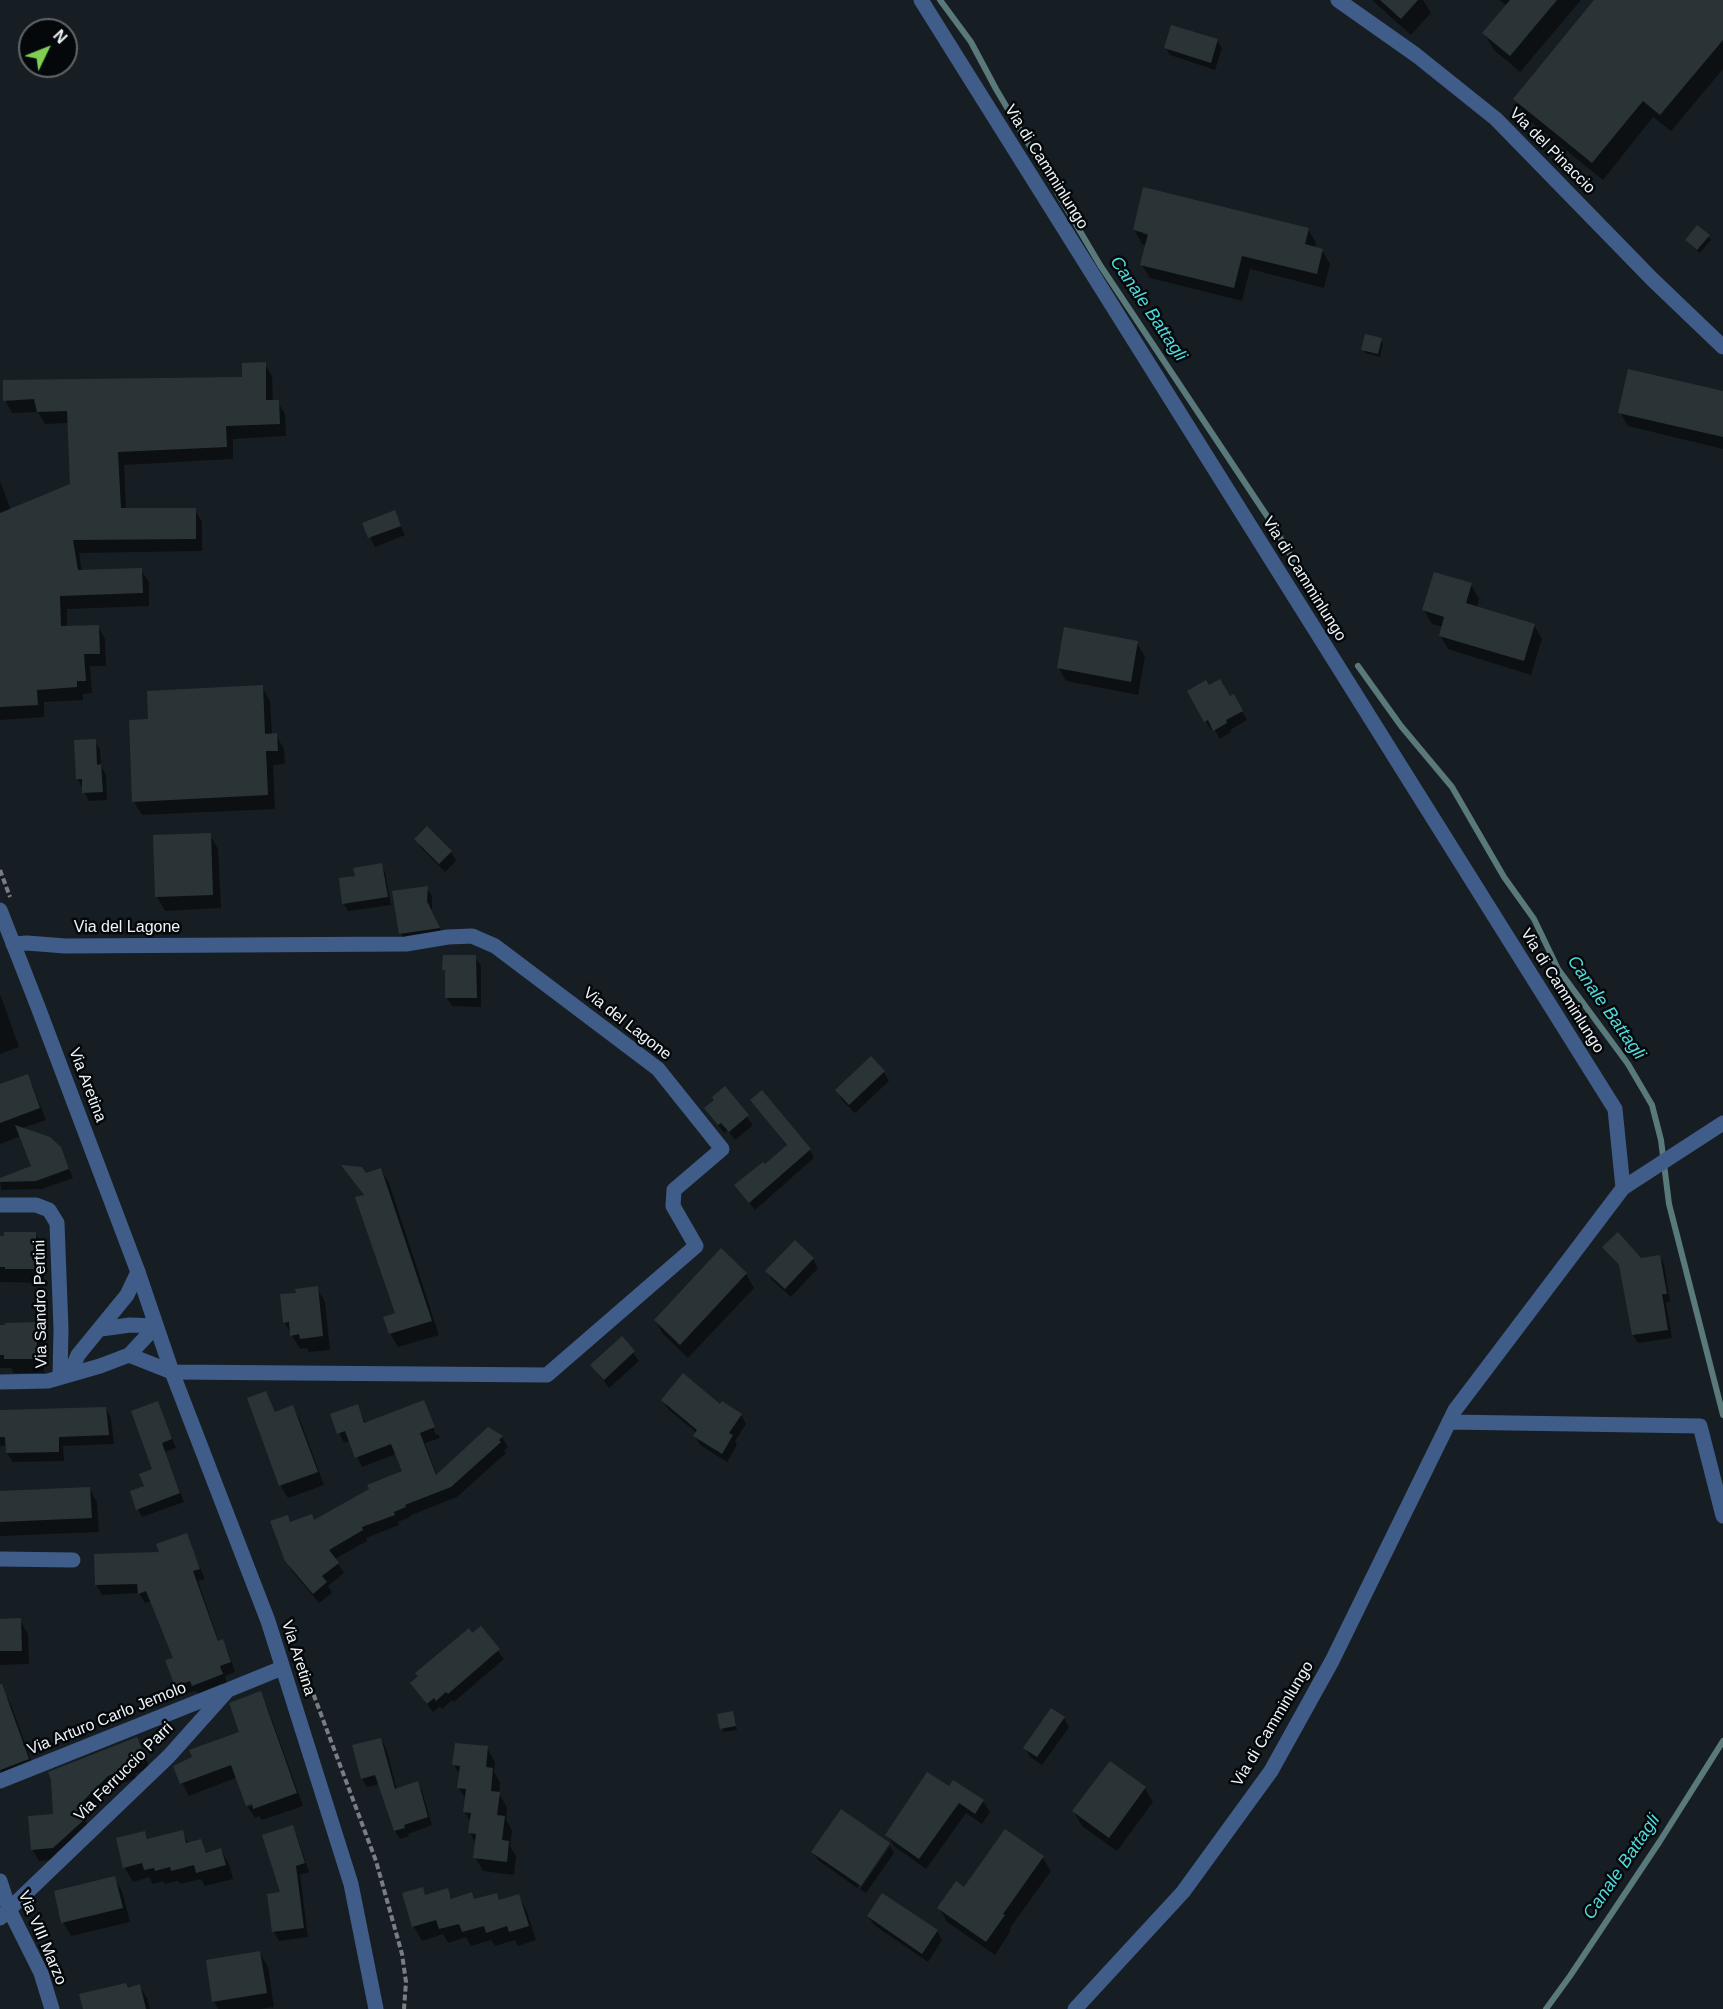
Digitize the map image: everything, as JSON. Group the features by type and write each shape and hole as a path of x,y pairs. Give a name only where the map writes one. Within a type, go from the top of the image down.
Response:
{"street":[{"name":"Via di Camminlungo","path":"921,0 1615,1108 1623,1188"},
{"name":"Via del Pinaccio","path":"1338,0 1416,55 1496,119 1652,279 1723,347"},
{"name":"Via Aretina","path":"0,910 138,1272 172,1372 268,1621 351,1884 376,2009"},
{"name":"Via del Lagone","path":"13,944 76,946 406,944 448,937 472,936 495,946 658,1069 722,1149 674,1190 673,1206 696,1246 547,1375 172,1372"},
{"name":"Via di Camminlungo","path":"1075,2009 1184,1892 1271,1771 1332,1661 1455,1410 1623,1188 1723,1124"},
{"name":"Via Sandro Pertini","path":"0,1205 36,1205 49,1210 57,1223 65,1375"},
{"path":"65,1375 78,1355 127,1295 138,1272"},
{"path":"101,1329 130,1325 156,1326"},
{"path":"0,1382 48,1381 100,1366 129,1355 156,1326"},
{"path":"129,1355 172,1372"},
{"path":"1449,1422 1700,1426 1723,1516"},
{"path":"0,1559 72,1560"},
{"name":"Via Ferruccio Parri","path":"4,1914 169,1756 228,1690 282,1668"},
{"name":"Via Arturo Carlo Jemolo","path":"0,1781 228,1690"},
{"name":"Via VIII Marzo","path":"0,1881 4,1914 41,1973 52,2009"}],"building":[{"path":"1380,0 1418,0 1401,19"},
{"path":"1510,0 1557,0 1510,56 1482,33"},
{"path":"1594,0 1723,0 1723,40 1660,115 1643,101 1592,163 1513,99"},
{"path":"1171,25 1218,39 1211,63 1164,48"},
{"path":"1143,187 1309,228 1305,244 1323,249 1317,274 1242,256 1234,288 1140,265 1148,234 1133,230"},
{"path":"1697,225 1710,235 1697,250 1685,240"},
{"path":"1365,334 1382,338 1378,354 1361,350"},
{"path":"266,362 266,400 279,400 280,424 226,426 227,447 118,452 121,508 196,508 196,539 73,540 78,570 142,568 143,593 60,596 61,626 99,625 100,654 84,654 86,681 77,681 77,687 37,690 38,705 0,707 0,513 70,484 67,411 37,412 34,399 3,401 3,380 242,377 242,363"},
{"path":"1628,369 1723,391 1723,437 1618,413"},
{"path":"395,510 401,526 368,538 362,523"},
{"path":"1434,572 1472,583 1466,603 1535,624 1524,661 1439,636 1444,617 1422,610"},
{"path":"1064,627 1138,641 1131,682 1057,668"},
{"path":"1220,679 1230,696 1234,694 1243,711 1226,720 1227,723 1213,731 1208,720 1204,722 1187,691 1206,680 1209,685"},
{"path":"263,685 265,734 277,733 278,751 266,751 268,795 132,802 129,720 148,719 147,691"},
{"path":"96,739 97,765 101,764 103,792 82,793 82,779 76,779 74,740"},
{"path":"427,826 452,851 439,864 414,839"},
{"path":"211,833 213,895 155,897 153,835"},
{"path":"382,863 388,897 342,904 339,878 355,876 353,868"},
{"path":"428,886 427,901 440,928 399,934 392,891"},
{"path":"443,955 476,955 477,998 445,998"},
{"path":"871,1056 885,1071 849,1105 835,1090"},
{"path":"28,1074 40,1108 0,1123 0,1084"},
{"path":"725,1086 749,1115 729,1132 721,1123 718,1125 704,1108 714,1100 712,1097"},
{"path":"762,1090 811,1149 749,1203 734,1185 763,1162 765,1164 787,1145 750,1100"},
{"path":"15,1125 50,1137 61,1147 69,1169 36,1181 0,1182 0,1178 31,1166"},
{"path":"341,1165 362,1167 366,1173 381,1168 432,1321 389,1334 383,1317 395,1313 355,1197 364,1195"},
{"path":"4,1232 36,1232 36,1269 0,1267 0,1236 4,1236"},
{"path":"1618,1232 1641,1258 1660,1255 1667,1294 1662,1294 1668,1330 1632,1335 1619,1265 1602,1247"},
{"path":"795,1240 814,1258 785,1289 765,1271"},
{"path":"721,1248 747,1273 680,1345 654,1320"},
{"path":"318,1286 323,1336 300,1339 299,1334 290,1336 289,1322 283,1323 280,1294 296,1293 295,1289"},
{"path":"37,1322 37,1359 4,1359 4,1355 0,1355 0,1325"},
{"path":"622,1336 635,1351 604,1380 590,1365"},
{"path":"683,1373 720,1404 722,1401 742,1414 729,1433 733,1435 722,1454 693,1436 697,1430 661,1400"},
{"path":"266,1391 275,1412 293,1405 318,1472 279,1486 247,1398"},
{"path":"424,1400 435,1427 420,1433 436,1475 488,1427 503,1436 499,1440 501,1442 451,1487 405,1505 406,1507 394,1512 395,1515 362,1527 363,1530 329,1550 339,1563 322,1576 327,1582 313,1594 285,1561 270,1521 288,1515 290,1522 312,1514 314,1520 369,1489 367,1485 402,1471 391,1444 355,1458 345,1431 337,1434 330,1414 358,1404 364,1423"},
{"path":"158,1401 172,1439 162,1443 180,1493 136,1510 130,1491 144,1486 139,1474 152,1469 131,1411"},
{"path":"106,1407 109,1435 59,1437 59,1452 6,1453 5,1437 0,1437 0,1410"},
{"path":"90,1487 92,1518 0,1522 0,1491"},
{"path":"187,1533 200,1569 193,1571 218,1641 223,1639 231,1662 220,1666 223,1674 192,1686 190,1681 175,1686 165,1660 173,1658 146,1591 138,1594 137,1584 95,1585 94,1554 159,1552 156,1544"},
{"path":"21,1618 22,1651 0,1651 0,1619"},
{"path":"481,1626 500,1649 448,1694 446,1692 436,1701 434,1698 427,1704 410,1683 418,1676 415,1673 469,1628 472,1633"},
{"path":"0,1684 2,1684 29,1759 0,1770"},
{"path":"261,1691 297,1793 253,1809 252,1804 246,1806 231,1765 180,1784 173,1766 192,1757 189,1750 239,1732 229,1703"},
{"path":"1051,1708 1065,1717 1037,1757 1023,1748"},
{"path":"733,1711 736,1726 720,1729 717,1714"},
{"path":"137,1737 145,1757 129,1763 131,1767 108,1776 76,1808 86,1818 53,1848 31,1850 28,1816 53,1814 51,1780 48,1772"},
{"path":"381,1738 395,1789 418,1781 428,1817 394,1831 375,1775 361,1779 352,1745"},
{"path":"455,1743 488,1746 486,1767 493,1768 491,1791 500,1792 497,1815 505,1816 502,1840 509,1841 507,1862 473,1858 476,1834 468,1833 471,1813 463,1812 466,1789 457,1788 460,1766 452,1765"},
{"path":"1110,1761 1146,1787 1109,1838 1072,1811"},
{"path":"927,1772 949,1786 953,1780 984,1800 975,1814 959,1803 919,1859 885,1835"},
{"path":"841,1809 890,1843 861,1886 811,1852"},
{"path":"293,1825 305,1863 296,1866 304,1928 272,1932 267,1894 280,1892 262,1835"},
{"path":"1005,1829 1044,1856 986,1942 937,1908 956,1881 964,1887"},
{"path":"183,1830 186,1843 201,1839 206,1853 221,1848 226,1865 196,1873 194,1865 171,1871 170,1867 155,1871 154,1868 144,1870 142,1863 123,1868 116,1838 145,1831 147,1839"},
{"path":"115,1876 123,1908 61,1923 54,1891"},
{"path":"423,1887 425,1895 448,1888 451,1899 472,1892 474,1899 497,1893 499,1900 519,1894 529,1926 509,1932 507,1926 486,1933 484,1926 462,1932 459,1924 439,1929 436,1920 412,1927 402,1893"},
{"path":"882,1893 938,1930 922,1954 867,1916"},
{"path":"260,1951 267,1993 212,2002 206,1960"},
{"path":"126,1983 128,1988 140,1984 146,2009 83,2009 79,1994"}],"waterway":[{"name":"Canale Battagli","path":"940,0 971,42 996,89 1100,265 1273,525 1334,633"},
{"name":"Canale Battagli","path":"1358,666 1401,726 1452,787 1504,877 1534,919 1558,969 1628,1064 1652,1105 1661,1140 1669,1204 1723,1415"},
{"name":"Canale Battagli","path":"1546,2009 1660,1841 1723,1741"}]}
